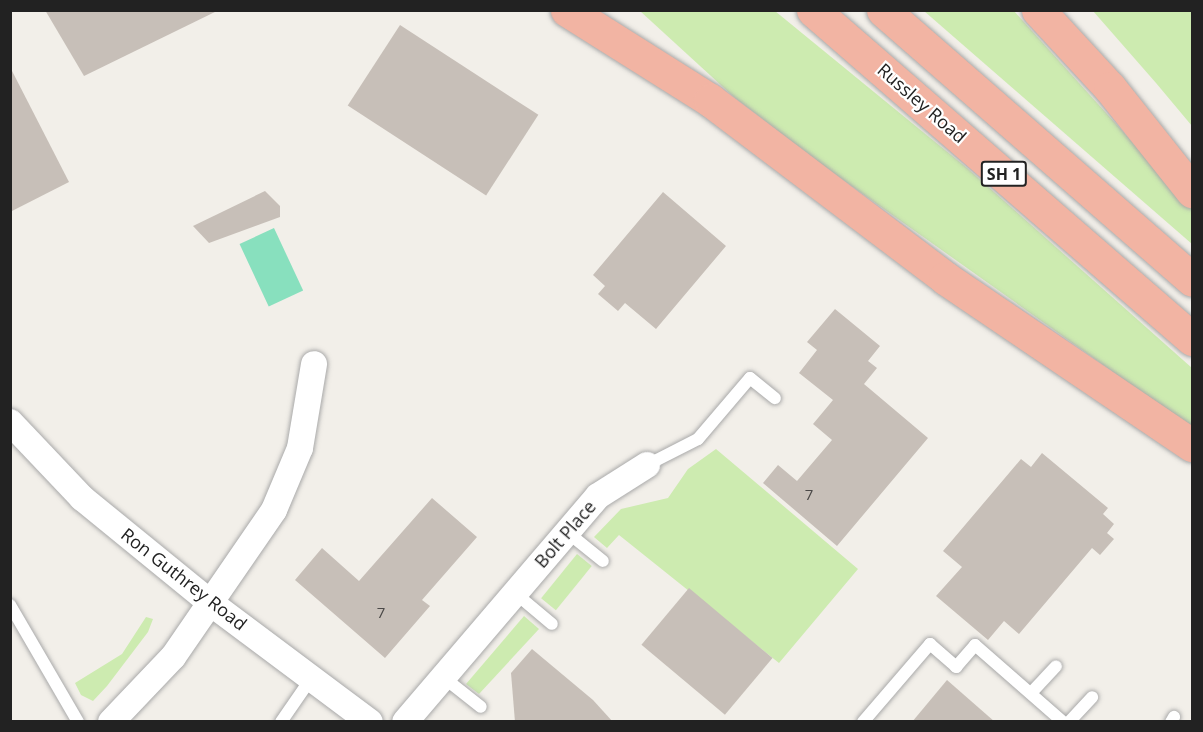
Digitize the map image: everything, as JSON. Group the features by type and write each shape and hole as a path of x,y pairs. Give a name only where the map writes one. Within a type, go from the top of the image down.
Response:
{"highway":[{"path":"567,10 710,100"},
{"path":"610,10 710,100 945,278 1192,445"},
{"name":"Russley Road","path":"813,10 1192,339"},
{"name":"SH 1","path":"883,10 1192,280"},
{"path":"1038,10 1110,88 1192,190"}],"street":[{"path":"111,722 173,657 212,604 285,488 303,438 314,364"},
{"name":"Ron Guthrey Road","path":"10,422 82,498 212,604 313,676 370,722"},
{"name":"Bolt Place","path":"405,722 598,496 647,465"}],"lane":[{"name":"Bolt Place","path":"647,465 698,439 750,378 775,398"},
{"path":"567,532 603,561"},
{"path":"515,593 552,624"},
{"path":"10,605 78,722"},
{"path":"863,722 930,644 956,667 975,645 1032,692 1063,722"},
{"path":"1032,692 1056,666"},
{"path":"281,722 313,676"},
{"path":"443,677 481,707"},
{"path":"1069,722 1092,696"}],"green space":[{"path":"640,11 775,11 967,168 1192,368 1192,428 822,165 735,98"},
{"path":"924,11 1014,11 1192,208 1192,244"},
{"path":"1093,11 1192,11 1192,126 1156,83"},
{"path":"274,228 303,291 269,307 240,244"},
{"path":"716,449 858,569 779,663 619,535 607,548 594,537 621,509 668,498 688,469"},
{"path":"577,554 592,566 556,610 541,598"},
{"path":"524,616 539,629 479,694 466,684"},
{"path":"146,617 153,619 148,632 107,686 93,701 81,695 75,683 122,654"}],"building":[{"path":"45,10 219,10 84,76"},
{"path":"400,25 538,115 486,195 348,106"},
{"path":"10,67 69,182 10,212"},
{"path":"265,191 280,206 280,217 209,243 193,226"},
{"path":"663,192 726,246 656,329 625,303 618,311 598,294 605,286 593,275"},
{"path":"835,309 880,346 868,361 877,368 864,384 928,438 837,546 763,483 778,465 797,481 832,440 813,424 833,400 799,373 817,350 807,342"},
{"path":"1042,453 1108,508 1103,514 1114,524 1107,533 1114,539 1100,555 1092,548 1019,634 1004,621 988,640 936,596 962,567 943,551 1021,459 1031,467"},
{"path":"432,498 477,537 422,600 430,606 385,658 295,580 322,548 359,581"},
{"path":"689,588 772,658 725,715 641,645"},
{"path":"532,649 593,700 613,722 515,722 511,673"},
{"path":"947,680 995,722 912,722"}]}
